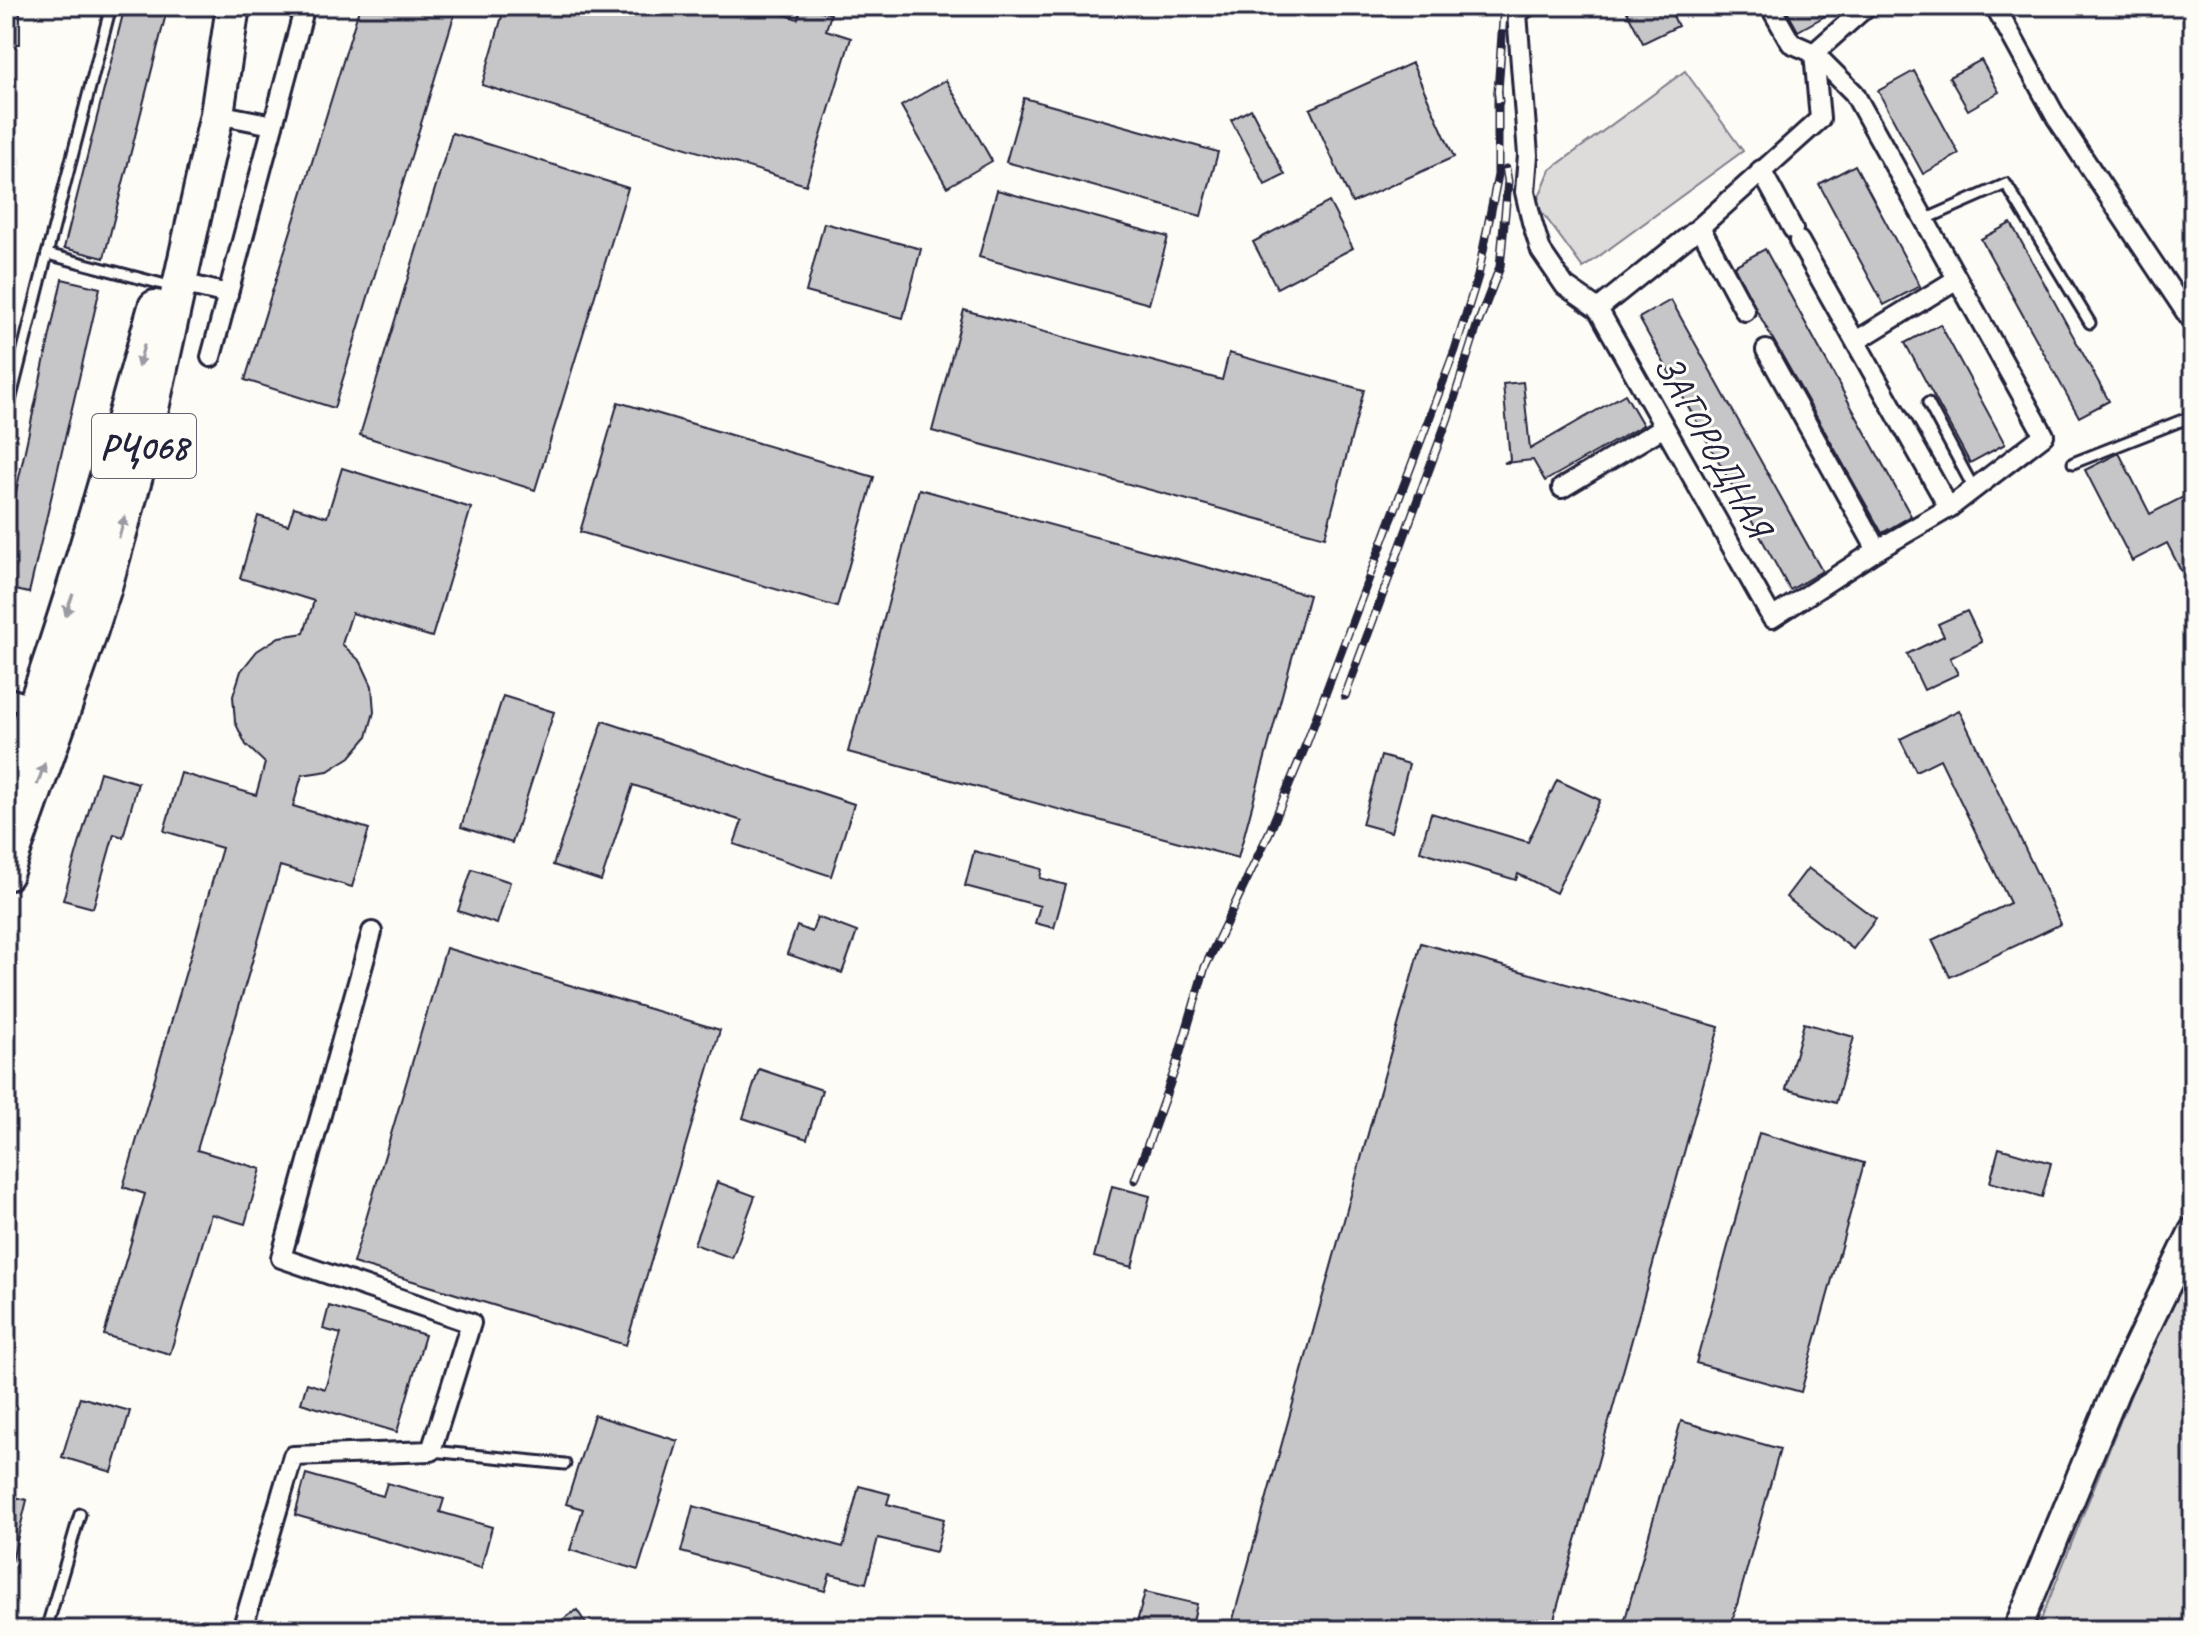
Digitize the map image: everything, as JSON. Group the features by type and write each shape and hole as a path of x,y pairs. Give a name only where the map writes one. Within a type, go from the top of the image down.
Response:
{"highway":[{"name":"РҶ068","path":"6,874 81,661 141,458 216,6"},
{"name":"РҶ068","path":"6,784 20,701 77,583 171,284 217,114 233,6"}],"main road":[{"path":"2017,1630 2116,1390 2193,1231"}],"street":[{"path":"211,357 305,6"},
{"name":"ЗАГОРОДНАЯ","path":"1598,309 1772,618 1949,508 2044,435 1854,93 1814,53 1791,43 1770,6"},
{"path":"1520,8 1517,30 1528,155 1525,192 1532,222 1541,251 1565,286 1598,309 1700,227 1820,119 1814,53 1867,6"},
{"path":"1995,6 2056,117 2193,323"},
{"path":"217,114 273,125"},
{"path":"1761,170 1949,508"},
{"path":"1700,227 1745,311"},
{"path":"1856,341 1957,279"},
{"path":"171,284 228,294"},
{"path":"1766,350 1877,550"},
{"path":"1562,488 1664,427"},
{"path":"242,1630 293,1456 431,1451 471,1323 281,1258 372,932"}],"lane":[{"path":"6,417 111,6"},
{"path":"1924,220 2006,184 2090,323"},
{"path":"47,254 171,284"},
{"path":"1928,403 1974,489"},
{"path":"2073,463 2193,416"},
{"path":"431,1451 565,1464"},
{"path":"46,1630 80,1514"}],"shaded area":[{"path":"1685,71 1743,151 1583,268 1536,204 1550,170"},
{"path":"6,124 22,161 6,220"},
{"path":"2175,1284 2193,1289 2193,1630 2037,1630"}],"building":[{"path":"6,6 20,6 20,44 6,44"},
{"path":"125,6 168,6 104,258 64,248"},
{"path":"360,6 457,6 334,408 245,380"},
{"path":"505,6 757,6 798,19 801,6 807,6 831,14 826,30 851,38 806,185 482,85"},
{"path":"1624,6 1668,6 1678,26 1643,43"},
{"path":"1784,6 1843,6 1798,31"},
{"path":"1981,60 1999,92 1968,110 1949,77"},
{"path":"1412,63 1454,157 1352,203 1310,109"},
{"path":"1914,71 1959,154 1923,174 1878,91"},
{"path":"946,80 992,161 947,187 901,106"},
{"path":"1024,98 1218,152 1201,216 1006,162"},
{"path":"1251,109 1285,175 1265,185 1231,120"},
{"path":"452,133 628,188 535,490 360,435"},
{"path":"1855,165 1920,286 1884,305 1819,184"},
{"path":"997,190 1168,237 1149,304 979,257"},
{"path":"1329,202 1353,248 1277,288 1253,242"},
{"path":"824,223 921,249 903,318 806,292"},
{"path":"2011,223 2109,401 2079,417 1981,239"},
{"path":"1765,249 1911,516 1882,533 1734,266"},
{"path":"62,279 100,288 29,593 6,588 6,538"},
{"path":"1671,300 1822,571 1790,590 1639,318"},
{"path":"964,310 1222,380 1229,353 1364,390 1325,537 932,431"},
{"path":"1940,324 2005,444 1970,463 1905,343"},
{"path":"1523,382 1530,449 1625,394 1643,425 1545,481 1533,460 1504,463 1510,460 1503,384"},
{"path":"618,402 874,477 837,607 580,532"},
{"path":"2119,453 2150,514 2185,496 2193,512 2193,594 2167,543 2132,561 2085,470"},
{"path":"342,468 471,508 432,637 352,613 342,644 361,662 372,686 374,712 367,737 350,757 328,771 302,775 293,806 369,829 352,887 280,866 197,1150 261,1169 245,1224 211,1214 170,1354 104,1335 145,1194 123,1187 222,848 164,831 181,773 256,795 265,763 246,745 235,722 233,696 241,671 257,651 279,637 304,633 314,601 240,578 258,516 288,525 294,507 327,517"},
{"path":"919,489 1309,595 1238,858 848,752"},
{"path":"1967,611 1982,642 1950,658 1958,674 1924,690 1907,654 1944,636 1938,624"},
{"path":"503,696 554,712 512,843 461,827"},
{"path":"1959,710 2061,924 1950,977 1932,940 2010,903 1940,759 1916,771 1900,739"},
{"path":"603,721 854,804 831,876 734,844 742,821 633,785 601,881 553,865"},
{"path":"1381,756 1409,764 1391,832 1362,824"},
{"path":"100,772 138,783 123,837 114,834 93,908 63,900"},
{"path":"1557,780 1600,800 1556,893 1518,874 1516,880 1420,851 1431,813 1528,842"},
{"path":"974,851 1042,869 1040,878 1066,885 1054,928 1035,923 1040,906 965,886"},
{"path":"1808,868 1876,919 1853,949 1786,897"},
{"path":"472,869 510,882 497,924 458,911"},
{"path":"817,917 857,932 842,973 787,954 797,926 812,932"},
{"path":"1421,943 1719,1027 1551,1630 1230,1630"},
{"path":"446,948 720,1030 626,1345 353,1263"},
{"path":"1804,1023 1854,1037 1836,1103 1786,1089"},
{"path":"759,1069 822,1090 807,1139 743,1118"},
{"path":"1759,1133 1864,1163 1801,1392 1696,1363"},
{"path":"1999,1148 2051,1163 2042,1197 1990,1182"},
{"path":"717,1182 755,1196 732,1258 694,1244"},
{"path":"1112,1186 1150,1196 1132,1267 1094,1257"},
{"path":"329,1306 425,1335 397,1432 301,1403 307,1383 325,1389 341,1334 323,1329"},
{"path":"80,1397 130,1411 112,1472 62,1457"},
{"path":"594,1415 678,1441 638,1570 570,1550 583,1509 566,1504"},
{"path":"1681,1421 1780,1449 1730,1630 1622,1630"},
{"path":"306,1474 383,1496 387,1483 444,1499 440,1512 492,1527 481,1568 295,1515"},
{"path":"859,1486 890,1494 887,1504 944,1519 936,1552 878,1538 866,1583 830,1574 825,1591 681,1552 693,1506 843,1547"},
{"path":"6,1495 27,1500 12,1561 6,1560"},
{"path":"1145,1592 1197,1604 1191,1630 1135,1630"},
{"path":"577,1610 590,1630 547,1630"}],"railway":[{"path":"1499,102 1504,6"},
{"path":"1135,1180 1175,1069 1205,967 1270,831 1307,742 1455,350 1478,276 1498,175 1498,91"},
{"path":"1345,696 1448,418 1477,326 1500,267 1508,181 1506,169"}]}
